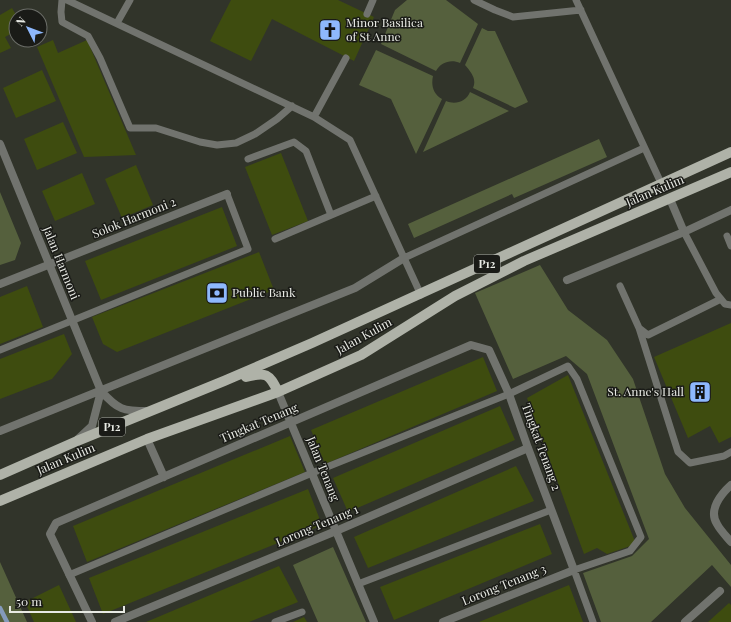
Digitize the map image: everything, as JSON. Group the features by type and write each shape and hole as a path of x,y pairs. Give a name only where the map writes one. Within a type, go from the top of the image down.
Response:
{"main road":[{"name":"Jalan Kulim","path":"0,475 77,441 224,381 421,295 731,152"},
{"name":"Jalan Kulim","path":"0,501 147,439 278,392 361,355 454,296 524,262 731,172"},
{"path":"224,381 258,374 266,375 271,378 278,392"}],"street":[{"name":"Jalan Harmoni","path":"0,144 101,391"},
{"name":"Solok Harmoni 2","path":"0,284 227,194"},
{"path":"670,199 684,232"},
{"path":"567,280 684,232 731,210"},
{"path":"0,431 355,288 404,258"},
{"name":"Tingkat Tenang 2","path":"471,345 489,350 509,394 574,570"},
{"name":"Tingkat Tenang","path":"70,575 50,534 56,523 471,345"},
{"path":"101,391 111,402 126,411 150,411"},
{"path":"77,441 92,426 101,391"},
{"name":"Jalan Tenang","path":"278,392 374,622"},
{"path":"147,439 164,477"},
{"name":"Lorong Tenang 1","path":"115,622 336,531 528,448"},
{"path":"731,485 723,492 716,502 714,512 715,523 731,542"},
{"name":"Lorong Tenang 3","path":"443,622 574,570"},
{"path":"70,575 92,622"},
{"path":"685,622 720,591"}],"lane":[{"path":"62,0 62,22 88,36 100,58 130,128 156,128 200,142 217,145 236,143 271,123 292,106"},
{"path":"68,0 292,106 314,117 350,140 421,295"},
{"path":"117,23 130,0"},
{"path":"367,14 373,0"},
{"path":"474,0 513,17 580,10"},
{"path":"576,0 661,183"},
{"path":"314,117 346,58"},
{"path":"248,159 294,142 306,151 331,215"},
{"path":"404,258 644,148"},
{"path":"0,350 248,249 227,194"},
{"path":"275,239 376,196"},
{"path":"684,232 716,293 725,304 731,305"},
{"path":"727,236 731,246"},
{"path":"620,286 639,328 678,452 690,463 724,456 731,452"},
{"path":"639,328 648,335 721,299"},
{"path":"70,575 312,473 509,394 568,366 577,379 641,537 630,551 574,570 593,622"},
{"path":"358,584 551,510"},
{"path":"275,622 302,612"}],"green space":[{"path":"407,0 446,0 478,24 460,63 450,61 443,63 436,71 381,44 395,10"},
{"path":"482,28 488,31 495,31 528,102 515,108 473,88 474,79 465,65"},
{"path":"376,50 433,76 433,89 442,99 416,154 391,99 359,85"},
{"path":"470,92 509,111 423,152 446,101 453,103 460,102 466,98"},
{"path":"599,139 607,157 514,198 512,194 414,238 408,224"},
{"path":"0,192 21,243 15,260 0,265"},
{"path":"540,265 568,310 607,340 633,379 665,474 685,508 731,565 731,587 712,565 651,622 601,622 583,573 632,556 649,539 587,374 566,356 513,379 475,293"},
{"path":"333,547 366,622 318,622 293,565"},
{"path":"0,562 27,622 0,622"}],"building":[{"name":"Minor Basilica of St Anne","path":"231,0 338,0 374,17 354,61 272,19 251,61 210,41"},
{"path":"8,10 8,35 5,37 8,42 8,48 11,48 0,53 0,15"},
{"path":"53,40 58,53 87,40 136,155 84,157 37,48 48,48 48,42"},
{"path":"42,70 56,101 16,118 3,88"},
{"path":"63,122 77,153 37,170 24,139"},
{"path":"281,153 308,221 272,235 245,167"},
{"path":"136,165 153,205 122,218 105,179"},
{"path":"82,173 95,204 55,221 42,191"},
{"path":"222,207 237,246 101,300 85,261"},
{"path":"259,252 274,290 117,352 103,344 92,317"},
{"path":"27,286 43,327 0,344 0,297"},
{"name":"St. Anne's Hall","path":"731,323 731,437 719,443 710,426 688,438 654,357"},
{"path":"64,334 72,354 52,379 0,399 0,359"},
{"path":"483,357 497,391 325,464 311,430"},
{"path":"568,375 636,544 607,554 597,548 584,554 527,398"},
{"path":"500,406 515,440 348,512 333,478"},
{"path":"290,436 305,472 87,562 73,526"},
{"path":"516,466 534,501 368,568 354,537"},
{"path":"308,489 322,525 103,614 89,578"},
{"path":"540,524 552,554 394,620 380,587"},
{"path":"279,566 298,602 249,622 146,622"},
{"path":"59,585 76,622 34,622 25,602"},
{"path":"569,585 583,622 479,622"},
{"path":"729,603 731,605 731,622 708,622"},
{"path":"304,617 307,622 293,622"}],"waterway":[{"path":"0,608 7,622"}],"place":[{"name":"Minor Basilica of St Anne","path":"330,30"},
{"name":"Public Bank","path":"217,293"},
{"name":"St. Anne's Hall","path":"700,392"}]}
